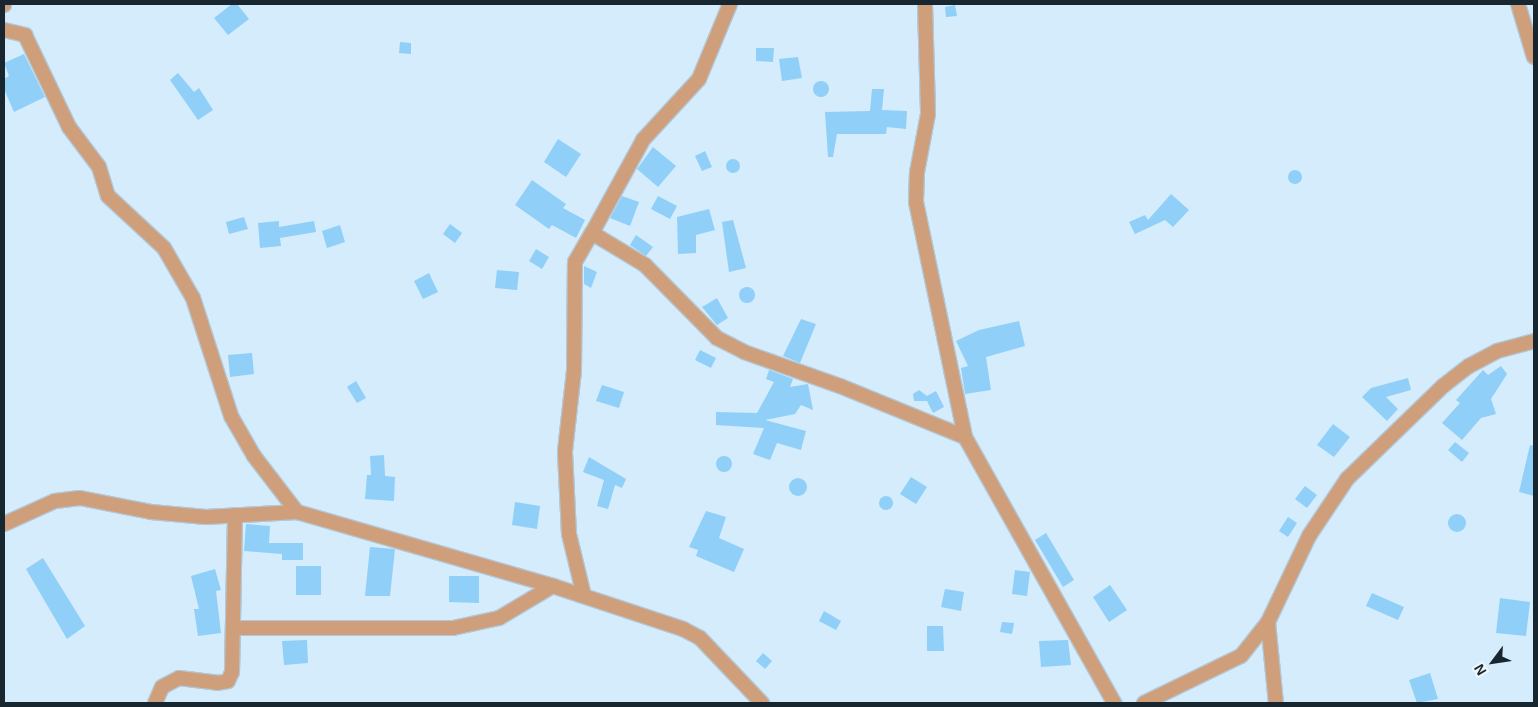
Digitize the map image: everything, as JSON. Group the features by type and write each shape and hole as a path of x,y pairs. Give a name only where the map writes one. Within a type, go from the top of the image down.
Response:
{"street":[{"path":"584,596 569,534 565,487 574,371 575,262 643,140 699,79 730,4"},
{"path":"925,4 928,114 917,172 916,202 965,437 1114,703"},
{"path":"1518,4 1534,57"},
{"path":"4,30 25,35 69,127 98,166 108,196 164,248 193,298 231,416 254,456 297,512"},
{"path":"592,232 644,265 717,338 744,352 840,386 965,437"},
{"path":"1144,703 1241,656 1268,622 1309,536 1348,480 1443,386 1469,366 1497,351 1534,341"},
{"path":"4,524 56,501 80,498 151,512 235,515 297,512 553,586 660,620 700,638 762,703"},
{"path":"155,703 162,687 179,678 228,681 232,672 235,515"},
{"path":"233,628 453,628 499,618 553,586"},
{"path":"1268,622 1276,703"}],"building":[{"path":"232,4 237,4 249,19 228,35 214,18"},
{"path":"955,5 957,16 946,17 945,7"},
{"path":"400,42 411,43 411,54 399,53"},
{"path":"756,48 774,48 773,62 756,61"},
{"path":"24,54 45,97 14,112 4,89 4,79 9,76 4,63"},
{"path":"798,57 802,78 782,81 779,59"},
{"path":"178,73 194,92 199,88 213,110 198,120 170,80"},
{"path":"821,81 827,83 829,89 827,95 821,97 815,95 813,89 815,83"},
{"path":"872,89 884,89 882,110 907,111 906,129 887,127 886,134 837,134 833,157 828,157 825,112 870,111"},
{"path":"558,139 581,154 566,177 544,162"},
{"path":"653,147 676,166 658,187 637,169"},
{"path":"705,151 712,167 702,171 695,156"},
{"path":"730,159 736,159 740,166 736,173 730,173 726,169 726,163"},
{"path":"1295,170 1300,172 1302,177 1300,182 1295,184 1290,182 1288,177 1290,172"},
{"path":"532,180 566,204 563,208 585,220 576,238 552,225 549,229 515,205"},
{"path":"1171,194 1189,210 1173,227 1165,220 1135,234 1129,222 1145,215 1148,220"},
{"path":"622,196 639,202 630,226 610,218"},
{"path":"658,196 677,206 670,219 651,209"},
{"path":"709,209 715,230 696,235 696,253 678,254 677,217"},
{"path":"244,217 248,229 229,234 226,222"},
{"path":"733,220 746,268 729,272 722,222"},
{"path":"279,221 279,227 314,221 316,232 280,238 281,246 260,248 258,223"},
{"path":"450,224 462,233 455,243 443,234"},
{"path":"340,225 345,242 327,248 322,231"},
{"path":"636,235 653,247 646,256 630,245"},
{"path":"536,249 549,257 542,269 529,261"},
{"path":"584,266 597,272 591,288 584,284"},
{"path":"497,270 519,272 517,290 495,288"},
{"path":"429,273 438,292 423,299 414,281"},
{"path":"744,287 750,287 755,292 753,301 744,303 739,298 739,292"},
{"path":"717,298 728,318 717,325 702,307"},
{"path":"801,319 816,324 800,363 783,356"},
{"path":"1019,321 1025,346 986,357 991,390 965,394 961,368 968,366 956,341 979,330"},
{"path":"700,350 716,358 711,368 695,360"},
{"path":"252,353 254,374 230,377 228,355"},
{"path":"1501,366 1507,374 1491,399 1496,414 1481,418 1462,440 1442,423 1460,403 1456,400 1483,370 1488,375"},
{"path":"769,370 793,379 790,387 808,384 813,410 801,405 795,414 765,420 806,431 801,450 777,443 770,460 753,454 764,428 716,425 716,412 757,413 774,382 766,379"},
{"path":"1408,378 1411,390 1386,397 1398,409 1387,421 1362,397 1371,388"},
{"path":"356,381 366,398 357,403 347,387"},
{"path":"602,385 624,392 619,408 596,401"},
{"path":"919,390 927,396 936,391 944,407 933,413 927,401 914,401 913,394"},
{"path":"1333,424 1350,437 1334,457 1317,445"},
{"path":"1455,442 1469,453 1462,462 1448,450"},
{"path":"1530,445 1534,446 1534,496 1519,492"},
{"path":"384,455 385,476 395,477 394,501 365,499 367,475 371,475 370,456"},
{"path":"724,456 732,464 724,472 716,464"},
{"path":"589,457 626,479 622,488 615,485 608,509 597,506 604,480 583,472"},
{"path":"911,477 927,487 916,504 900,494"},
{"path":"798,478 804,481 807,487 804,493 798,496 792,493 789,487 792,481"},
{"path":"1305,486 1317,495 1307,508 1295,499"},
{"path":"883,496 889,496 893,503 889,510 883,510 879,506 879,500"},
{"path":"515,502 540,506 537,529 512,525"},
{"path":"706,511 726,517 719,538 744,549 734,572 696,556 698,550 689,547"},
{"path":"1457,514 1463,517 1466,523 1463,529 1457,532 1451,529 1448,523 1451,517"},
{"path":"1288,517 1297,523 1288,537 1279,531"},
{"path":"246,524 270,526 269,543 303,543 303,560 282,560 282,554 244,551"},
{"path":"1046,533 1074,580 1063,587 1035,540"},
{"path":"370,547 395,549 390,596 365,596"},
{"path":"43,558 85,626 67,639 26,569"},
{"path":"296,566 321,566 321,595 296,595"},
{"path":"215,569 221,590 216,591 221,633 198,636 194,609 199,609 191,576"},
{"path":"1015,570 1030,572 1027,596 1012,594"},
{"path":"449,576 479,576 479,603 449,602"},
{"path":"1110,585 1127,610 1109,622 1093,597"},
{"path":"945,589 964,592 961,611 941,607"},
{"path":"1372,593 1404,607 1398,620 1366,606"},
{"path":"1500,598 1530,602 1526,636 1496,633"},
{"path":"824,611 841,621 836,630 819,621"},
{"path":"1002,622 1014,623 1012,634 1000,632"},
{"path":"927,626 943,626 944,651 927,651"},
{"path":"307,640 308,663 284,665 282,641"},
{"path":"1068,640 1071,665 1041,667 1039,641"},
{"path":"763,653 772,661 765,669 756,661"},
{"path":"1430,673 1438,699 1417,703 1409,680"}]}
